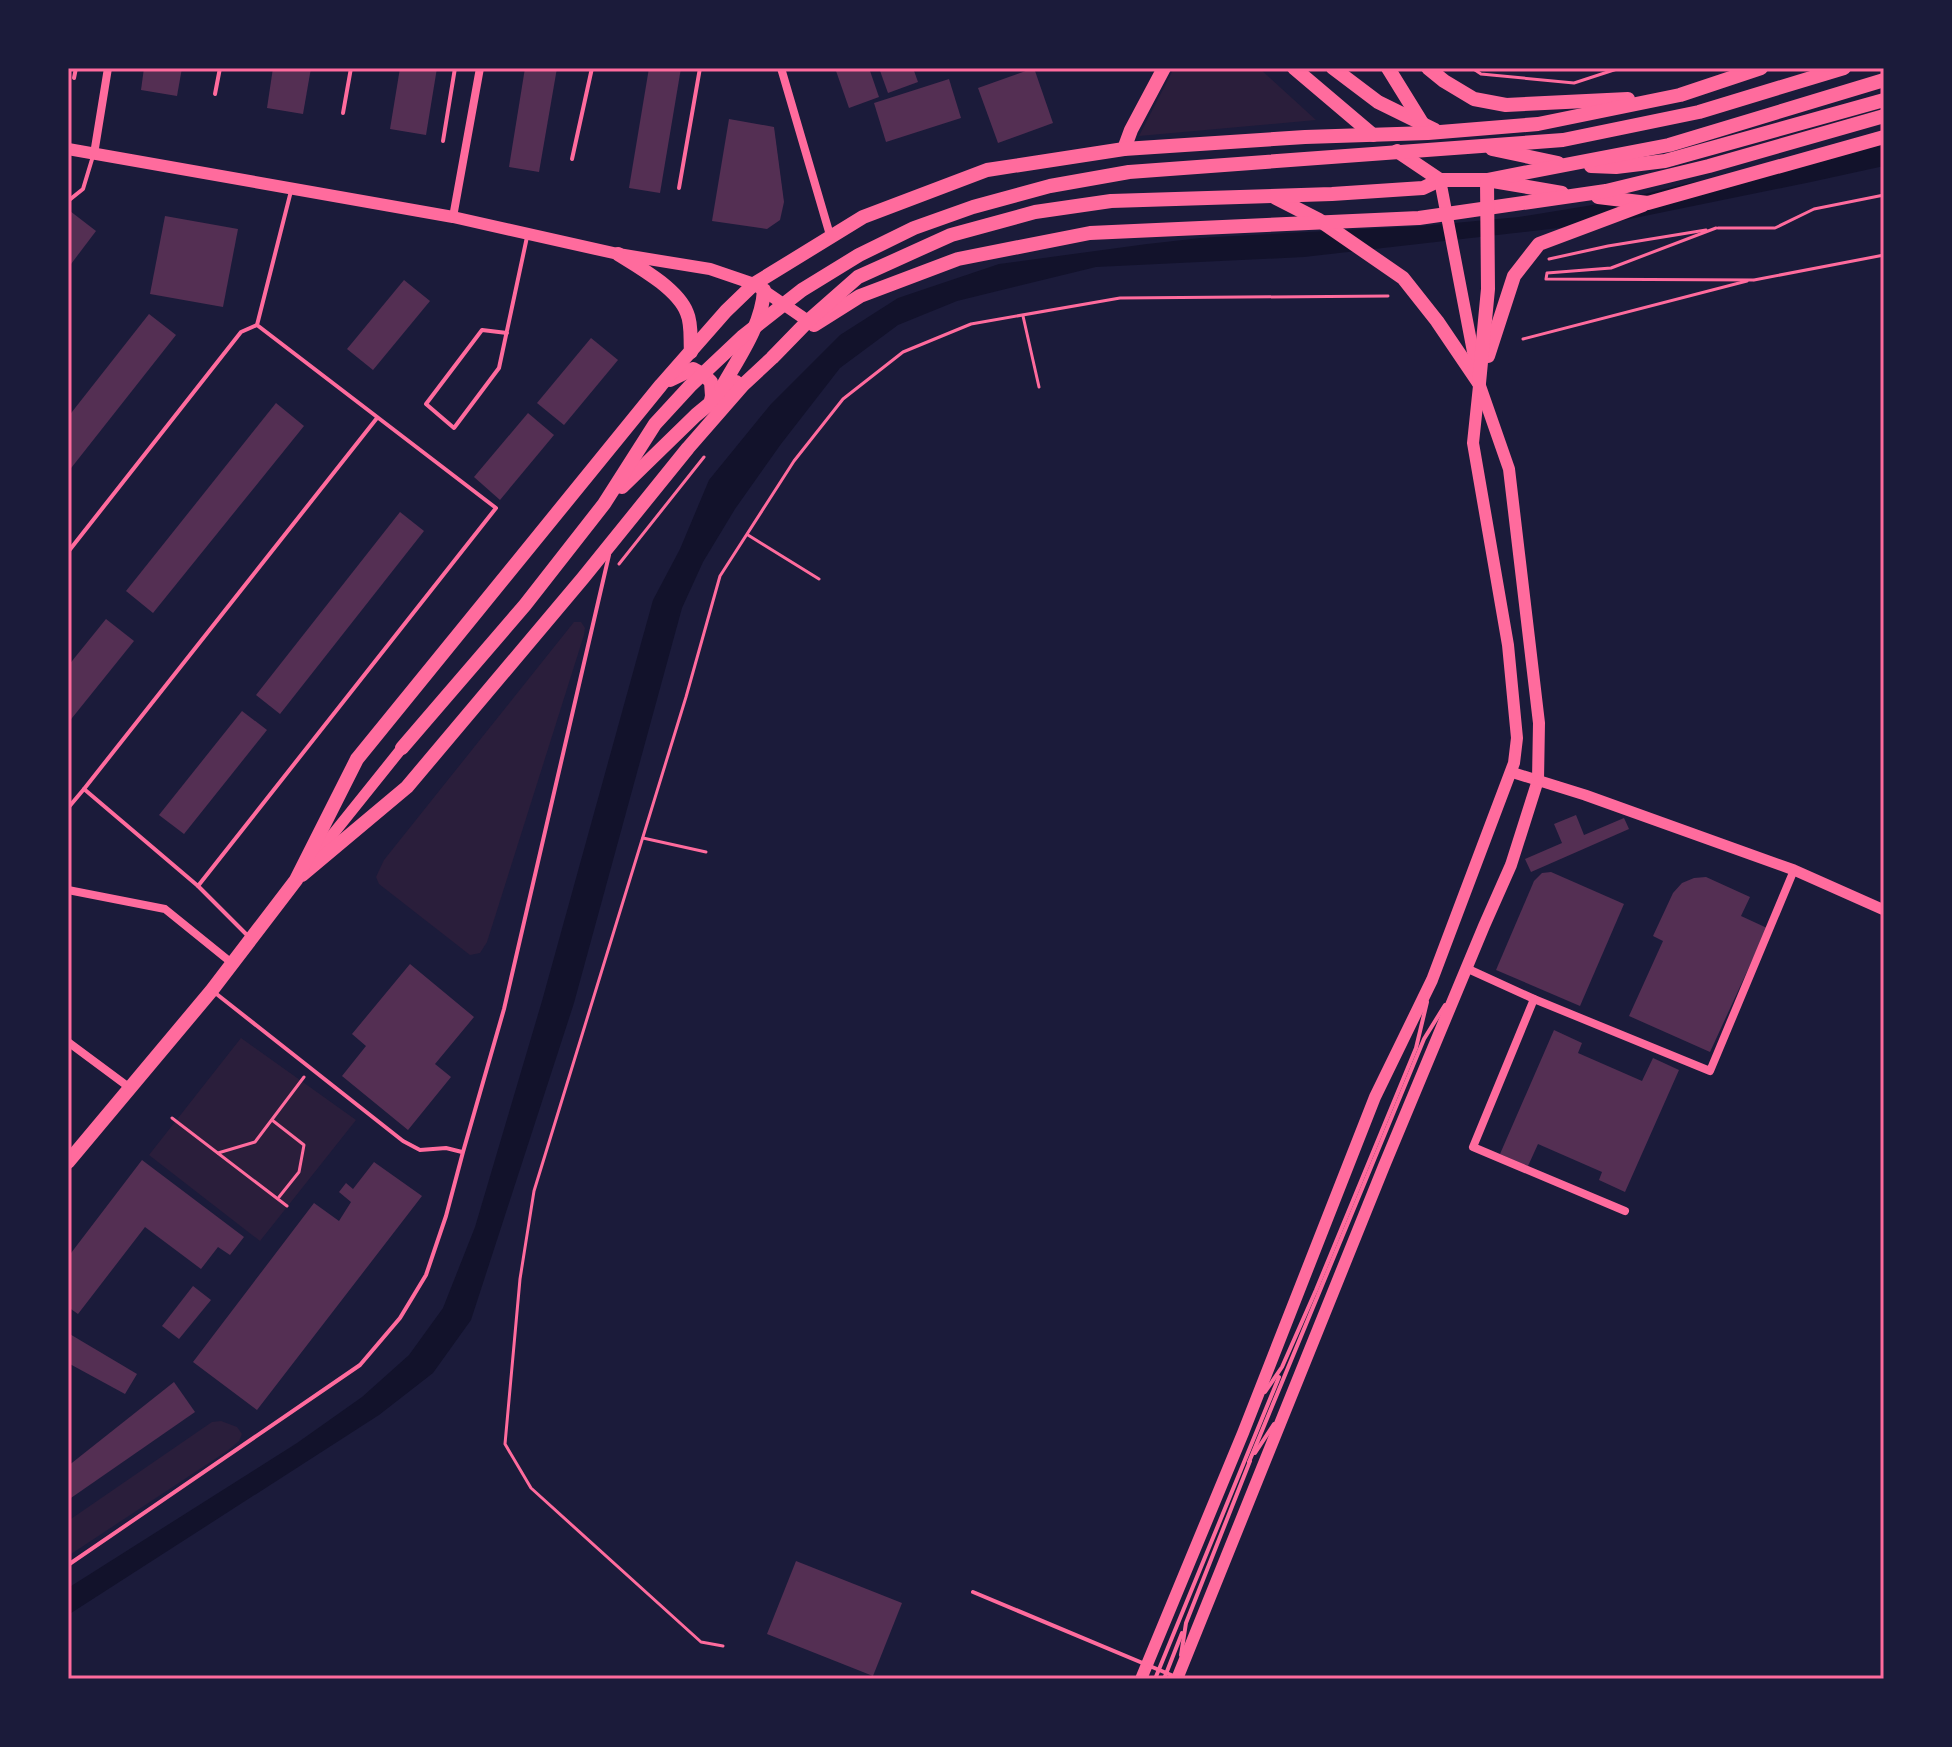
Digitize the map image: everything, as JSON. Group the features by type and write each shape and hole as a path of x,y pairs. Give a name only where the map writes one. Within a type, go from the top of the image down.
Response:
{"main road":[{"path":"1124,149 1164,68"},
{"path":"1294,68 1371,134 1440,180"},
{"path":"1333,68 1378,102 1457,141 1580,166 1616,167 1665,161 1884,100"},
{"path":"1173,1677 1511,865 1538,780 1539,723 1509,469 1479,383 1428,133 1388,68"},
{"path":"1428,68 1474,99 1506,105 1680,95"},
{"path":"68,1162 212,990 296,880 357,759 661,385 759,287 830,235 863,217 987,170 1124,149 1538,124 1680,95 1761,68"},
{"path":"402,748 525,605 604,504 655,424 690,386 742,337 802,290 859,255 914,228 973,207 1050,186 1129,172 1563,140 1699,112 1844,68"},
{"path":"1487,180 1669,145 1884,80"},
{"path":"604,504 696,415 770,354 860,296 958,259 1090,233 1419,218 1606,191 1709,166 1884,116"},
{"path":"1479,383 1514,276 1539,244 1648,203 1884,137"},
{"path":"68,149 453,217 618,254 710,269 759,287 808,321"},
{"path":"296,880 407,787 743,385 858,277 951,235 1035,212 1111,201 1346,193 1423,188 1440,180 1487,180 1648,203"},
{"path":"1141,1679 1375,1097 1432,980 1514,763 1517,738 1508,645 1473,443 1488,289 1487,180"},
{"path":"1272,196 1319,220 1403,278 1479,383"},
{"path":"618,254 646,271 683,305 688,314 691,352"},
{"path":"688,448 753,332 764,302 759,287"},
{"path":"661,385 693,369 704,375 711,382 708,414"}],"street":[{"path":"94,154 108,68"},
{"path":"453,217 480,68"},
{"path":"781,68 830,235"},
{"path":"296,880 402,748"},
{"path":"1511,772 1585,795 1794,870 1884,910"},
{"path":"1464,972 1710,1071 1794,870"},
{"path":"68,890 165,909 233,964"},
{"path":"1534,999 1473,1147 1625,1211"},
{"path":"68,1042 130,1088"}],"lane":[{"path":"74,78 76,68"},
{"path":"215,94 220,68"},
{"path":"343,113 351,68"},
{"path":"443,141 455,68"},
{"path":"572,159 592,68"},
{"path":"679,188 700,68"},
{"path":"68,201 83,189 94,154"},
{"path":"257,325 291,188"},
{"path":"507,333 482,330 426,404 454,428 499,368 507,333 528,235"},
{"path":"198,886 496,508 257,325"},
{"path":"68,552 241,332 257,325"},
{"path":"68,808 377,418"},
{"path":"68,1565 360,1365 400,1318 426,1275 446,1216 504,1009 613,541"},
{"path":"84,789 198,886 251,939"},
{"path":"1173,1677 1186,1623 1249,1462 1424,1039 1464,972"},
{"path":"1155,1679 1416,1048 1432,980"},
{"path":"212,990 403,1141 420,1150 446,1148 463,1152"},
{"path":"1252,1409 1282,1367"},
{"path":"1249,1462 1289,1402"},
{"path":"973,1592 1173,1677"},
{"path":"1173,1677 1186,1623"}],"path":[{"path":"1472,68 1481,74 1574,83 1620,68"},
{"path":"1540,261 1716,228 1775,228 1814,209 1884,195"},
{"path":"1716,228 1611,268 1547,273 1546,279 1753,280"},
{"path":"1523,339 1753,280 1884,255"},
{"path":"723,1646 701,1642 531,1488 505,1444 520,1279 534,1191 720,576 794,461 843,399 903,352 971,324 1120,298 1388,296"},
{"path":"1022,315 1039,387"},
{"path":"602,586 704,457"},
{"path":"747,534 819,579"},
{"path":"643,838 706,852"},
{"path":"218,1153 255,1142 311,1068"},
{"path":"172,1118 287,1206"},
{"path":"272,1120 304,1145 299,1172 278,1199"}],"shaded area":[{"path":"1174,68 1259,68 1316,120 1139,136"},
{"path":"1884,141 1884,166 1620,221 1304,257 1096,267 957,301 898,325 840,368 735,509 703,562 682,608 574,1003 471,1320 433,1373 379,1415 68,1615 68,1588 297,1443 362,1397 409,1355 443,1308 475,1227 542,1001 653,600 680,549 709,480 771,404 840,335 898,298 999,264 1318,225 1610,197 1805,163"},
{"path":"574,622 581,622 585,628 584,635 487,942 480,953 470,955 379,884 376,877 384,860"},
{"path":"241,1038 356,1120 260,1241 149,1155"},
{"path":"221,1421 237,1427 242,1434 239,1441 68,1556 68,1521 212,1422"}],"pier":[{"path":"1731,172 1617,201 1519,217 1422,226 1139,241 1446,206 1610,193"}],"building":[{"path":"144,68 182,68 177,96 141,90"},
{"path":"273,68 311,68 303,114 267,108"},
{"path":"400,68 437,68 426,135 390,129"},
{"path":"525,68 557,68 539,172 509,167"},
{"path":"649,68 681,68 660,193 629,188"},
{"path":"835,68 869,68 879,97 849,108"},
{"path":"879,68 913,68 918,82 888,93"},
{"path":"1034,68 1053,123 998,143 978,88"},
{"path":"949,79 961,118 886,142 874,103"},
{"path":"729,119 774,127 784,202 780,220 767,229 712,221"},
{"path":"70,211 96,231 68,268 68,215"},
{"path":"165,216 238,229 223,307 150,294"},
{"path":"404,280 430,301 373,370 347,349"},
{"path":"149,314 176,335 68,472 68,417"},
{"path":"591,338 618,360 564,425 537,403"},
{"path":"276,403 304,426 153,613 126,591"},
{"path":"528,413 554,435 500,500 474,477"},
{"path":"400,512 424,531 280,714 256,695"},
{"path":"106,619 134,641 68,723 68,666"},
{"path":"242,711 267,730 184,834 159,815"},
{"path":"1576,815 1584,835 1624,818 1629,829 1531,872 1525,859 1562,843 1554,824"},
{"path":"1551,872 1624,904 1580,1006 1496,970 1534,881 1542,873"},
{"path":"1706,877 1750,897 1741,916 1767,928 1710,1052 1629,1016 1663,941 1653,936 1673,893 1682,883"},
{"path":"410,964 474,1017 435,1064 451,1077 408,1130 342,1076 366,1046 352,1034"},
{"path":"1554,1030 1582,1043 1578,1053 1642,1081 1653,1058 1679,1070 1625,1192 1599,1180 1602,1172 1538,1144 1528,1166 1500,1154"},
{"path":"142,1160 244,1237 230,1255 218,1247 201,1269 145,1227 78,1314 68,1307 68,1257"},
{"path":"374,1162 422,1196 257,1410 193,1362 314,1203 339,1221 351,1202 339,1192 346,1183 353,1189"},
{"path":"193,1286 211,1300 179,1339 162,1326"},
{"path":"68,1333 137,1374 125,1394 68,1363"},
{"path":"174,1382 195,1412 68,1500 68,1466"},
{"path":"796,1561 902,1603 873,1676 767,1634"}]}
